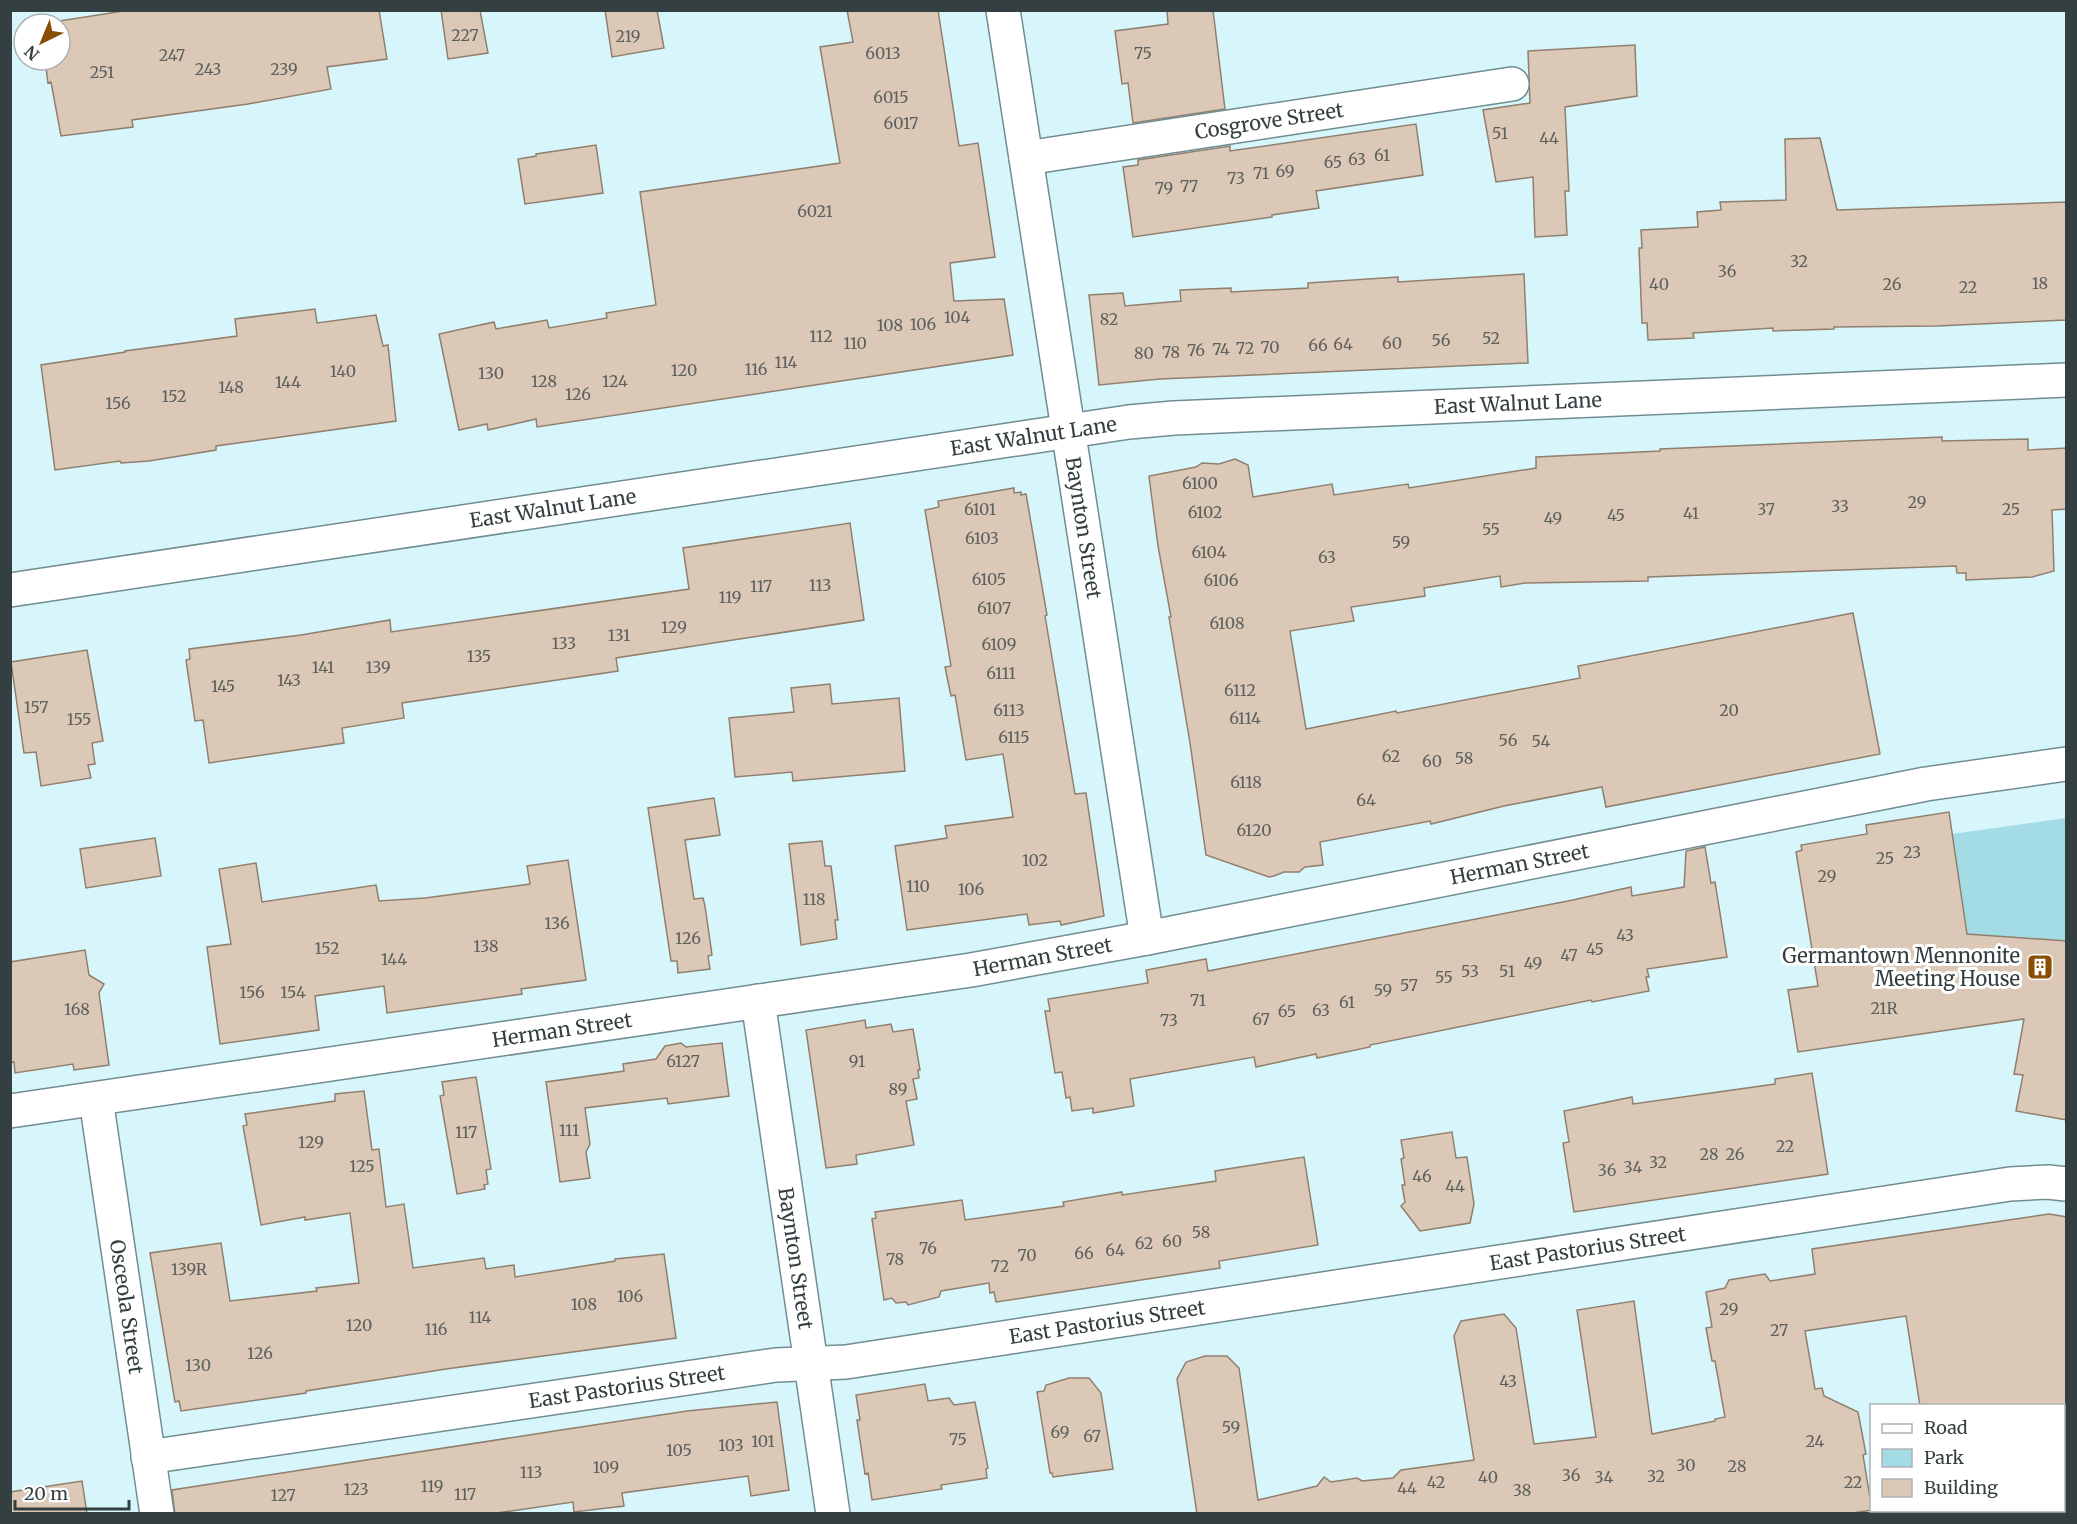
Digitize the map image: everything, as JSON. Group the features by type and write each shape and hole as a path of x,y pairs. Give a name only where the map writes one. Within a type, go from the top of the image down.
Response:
{"street":[{"name":"Baynton Street","path":"1003,10 1147,938"},
{"name":"Cosgrove Street","path":"1026,158 1512,84"},
{"name":"East Walnut Lane","path":"10,590 1130,422 1174,418 2067,380"},
{"name":"Herman Street","path":"10,1111 971,970 1147,938 1926,784 2067,764"},
{"name":"Baynton Street","path":"758,1001 833,1514"},
{"name":"Osceola Street","path":"96,1099 157,1514"},
{"name":"East Pastorius Street","path":"148,1457 776,1365 846,1362 2010,1184 2048,1182 2067,1184"}],"green space":[{"path":"2066,818 2066,941 1971,957 1952,834"}],"building":[{"path":"130,10 379,10 387,59 327,67 331,89 248,104 132,120 133,127 61,136 51,82 48,83 47,72 72,72 72,19"},
{"path":"441,10 480,10 488,53 448,59"},
{"path":"605,10 657,10 664,48 612,57"},
{"path":"847,10 938,10 959,146 978,143 995,257 950,263 954,301 1004,299 1013,355 537,427 536,419 488,430 487,424 459,430 439,334 494,322 496,329 547,320 549,328 607,318 606,313 656,305 640,192 840,163 820,47 853,42"},
{"path":"1167,10 1213,10 1225,109 1133,123 1128,83 1122,84 1115,31 1168,24"},
{"path":"1635,45 1637,96 1565,107 1569,191 1565,191 1567,235 1535,237 1533,177 1496,182 1483,110 1530,103 1528,51"},
{"path":"1416,124 1423,175 1316,191 1319,208 1133,237 1123,167 1138,165 1138,160 1230,146 1230,151"},
{"path":"1820,138 1837,210 2067,202 2067,320 1773,331 1773,328 1693,333 1694,338 1648,340 1647,323 1642,323 1639,248 1642,248 1641,230 1698,227 1697,212 1721,210 1720,202 1786,200 1785,139"},
{"path":"596,145 603,193 525,204 518,159"},
{"path":"1524,274 1528,363 1160,379 1099,385 1089,295 1123,293 1125,306 1181,301 1180,290 1231,288 1231,292 1308,288 1308,283 1398,277 1398,282"},
{"path":"315,309 317,323 376,315 383,346 388,345 396,421 216,446 216,450 149,461 121,463 120,461 55,470 41,365 237,336 235,319"},
{"path":"1942,437 1942,441 2028,439 2028,450 2067,448 2067,509 2052,510 2054,571 2032,577 1966,580 1966,573 1957,573 1956,566 1648,577 1648,581 1525,583 1501,587 1500,576 1424,588 1425,596 1351,607 1354,621 1290,631 1306,729 1580,678 1578,666 1853,613 1880,754 1606,807 1602,787 1504,806 1431,824 1430,821 1320,842 1323,865 1305,867 1299,872 1284,872 1269,877 1206,855 1149,476 1196,467 1202,463 1219,464 1235,459 1248,465 1253,497 1332,484 1334,495 1408,484 1409,488 1536,468 1536,457 1660,451 1660,449"},
{"path":"1014,488 1014,493 1026,494 1075,794 1086,793 1104,916 1061,925 1060,921 1029,925 1027,914 907,930 895,846 947,838 945,826 1013,817 1003,754 966,760 955,695 951,696 945,667 951,666 925,510 939,507 938,501"},
{"path":"850,523 864,620 616,658 618,671 402,703 404,718 342,728 344,743 209,763 203,720 195,721 186,660 190,659 189,649 301,635 390,620 391,632 689,589 683,548"},
{"path":"87,650 103,741 92,743 95,764 88,765 91,778 41,786 36,752 24,753 11,662"},
{"path":"830,684 832,704 899,698 905,771 793,781 792,772 735,777 729,718 794,712 791,688"},
{"path":"714,798 720,835 685,840 694,899 703,898 705,906 712,955 708,956 710,969 678,973 677,961 671,961 648,808"},
{"path":"1949,812 1967,934 2067,941 2067,1120 2016,1111 2023,1075 2014,1074 2024,1019 1798,1052 1788,990 1818,986 1796,852 1802,850 1801,845 1867,834 1866,825"},
{"path":"155,838 161,876 86,888 80,849"},
{"path":"822,841 825,866 831,866 838,920 835,920 837,939 801,945 789,844"},
{"path":"1705,847 1711,883 1715,882 1727,957 1647,969 1649,991 1592,1002 1591,1000 1317,1058 1316,1054 1256,1067 1254,1057 1130,1079 1134,1106 1093,1113 1093,1108 1072,1111 1070,1097 1066,1098 1062,1072 1055,1073 1045,1011 1050,1011 1048,999 1148,983 1146,970 1206,959 1208,971 1631,887 1632,896 1684,887 1686,851"},
{"path":"568,860 586,980 521,989 522,994 387,1013 384,986 315,996 319,1030 220,1044 207,947 231,944 219,869 256,863 262,902 376,885 379,901 425,898 530,884 527,866"},
{"path":"85,950 89,975 104,984 99,993 109,1065 74,1070 73,1064 15,1073 14,1062 10,1063 10,962"},
{"path":"865,1020 866,1028 891,1024 893,1032 913,1029 920,1070 918,1070 919,1078 913,1079 917,1099 906,1101 914,1145 856,1155 857,1164 826,1168 806,1030"},
{"path":"681,1043 686,1047 722,1043 729,1096 668,1104 667,1098 585,1108 590,1144 586,1152 590,1178 560,1182 546,1082 624,1071 623,1064 656,1059 665,1046"},
{"path":"1812,1073 1828,1174 1574,1212 1563,1143 1569,1142 1564,1111 1632,1097 1633,1104 1775,1084 1775,1079"},
{"path":"476,1077 491,1169 486,1170 488,1184 484,1185 485,1189 457,1194 440,1096 444,1095 442,1082"},
{"path":"364,1091 372,1150 379,1149 386,1207 404,1204 413,1268 484,1258 486,1269 514,1265 515,1277 615,1261 615,1259 664,1254 676,1338 446,1369 181,1411 179,1401 175,1402 150,1253 221,1243 230,1301 317,1291 316,1288 359,1283 350,1213 305,1220 305,1217 261,1225 243,1126 247,1125 245,1114 335,1101 335,1094"},
{"path":"1452,1132 1456,1158 1467,1157 1474,1204 1470,1223 1420,1231 1401,1206 1405,1202 1402,1185 1405,1185 1401,1140"},
{"path":"1304,1157 1318,1245 1219,1261 1220,1268 996,1302 994,1292 990,1293 989,1283 941,1291 939,1297 908,1305 906,1302 896,1303 892,1298 884,1300 872,1219 876,1218 875,1212 962,1200 965,1220 1064,1206 1063,1202 1122,1192 1122,1195 1216,1181 1215,1171"},
{"path":"2049,1214 2067,1217 2067,1406 2065,1404 1920,1404 1906,1316 1805,1331 1815,1389 1822,1388 1824,1396 1858,1412 1866,1454 1863,1455 1870,1510 1846,1514 1197,1514 1177,1379 1186,1362 1205,1356 1227,1356 1239,1368 1258,1500 1317,1486 1324,1477 1331,1482 1357,1478 1362,1481 1393,1478 1401,1470 1474,1460 1454,1336 1461,1321 1504,1314 1516,1328 1534,1444 1596,1437 1577,1310 1634,1301 1652,1434 1725,1417 1715,1361 1712,1361 1706,1328 1712,1327 1706,1292 1725,1288 1729,1280 1765,1274 1770,1281 1815,1274 1812,1249"},
{"path":"1069,1378 1089,1378 1101,1393 1113,1469 1053,1477 1050,1473 1037,1392 1044,1391 1046,1385"},
{"path":"925,1384 928,1401 949,1398 954,1405 975,1402 988,1468 986,1469 987,1478 941,1485 942,1489 872,1500 868,1473 865,1474 857,1420 860,1420 856,1395"},
{"path":"777,1402 789,1490 751,1496 748,1476 622,1493 624,1506 574,1512 573,1502 490,1514 175,1514 172,1490 687,1411"},
{"path":"82,1481 87,1514 10,1514 10,1492"}],"place":[{"name":"Germantown Mennonite Meeting House","path":"2040,967"}]}
